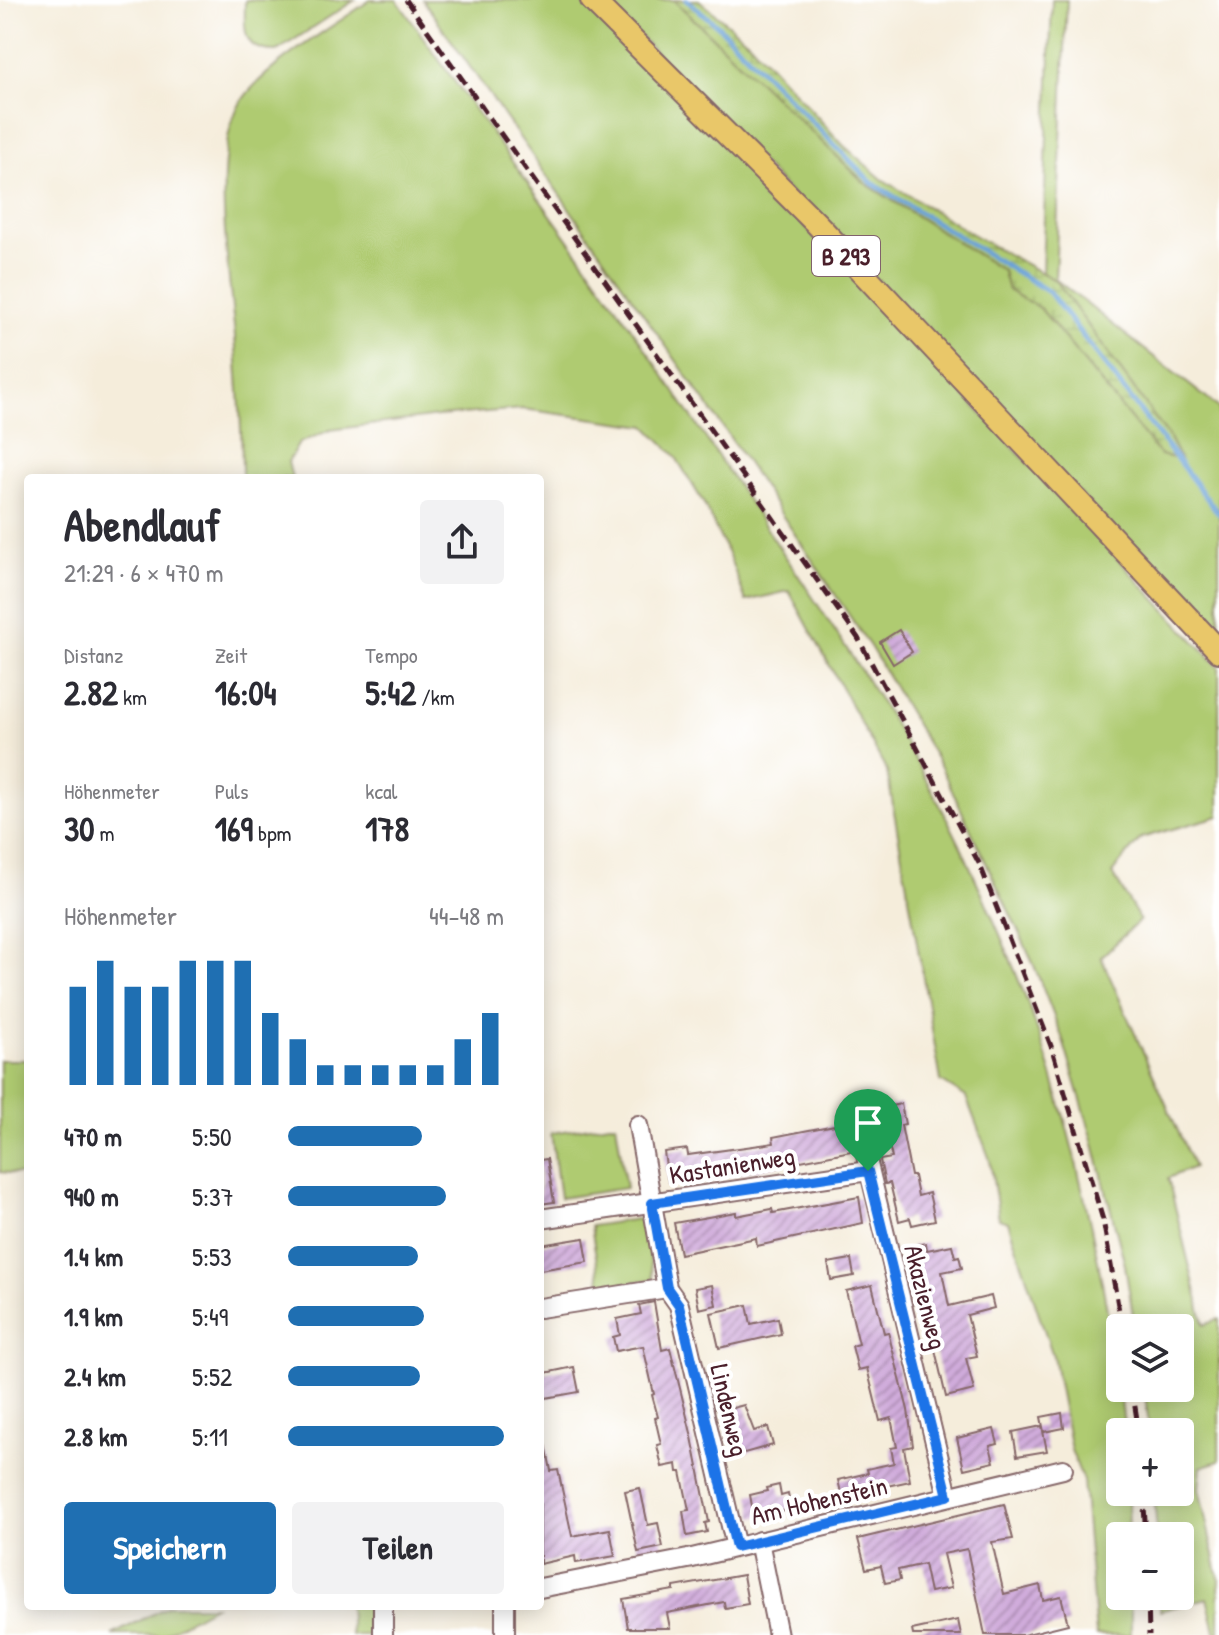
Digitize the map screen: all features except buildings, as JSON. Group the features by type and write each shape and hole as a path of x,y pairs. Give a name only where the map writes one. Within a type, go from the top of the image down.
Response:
{"main road":[{"name":"B 293","path":"592,0 816,223 1219,651"}],"street":[{"name":"Akazienweg","path":"855,1110 948,1496"},
{"name":"Kastanienweg","path":"638,1125 667,1288"},
{"name":"Kastanienweg","path":"544,1218 868,1171"},
{"path":"544,1307 667,1288"},
{"name":"Lindenweg","path":"667,1288 679,1305 736,1547"},
{"name":"Am Hohenstein","path":"544,1587 736,1547 1063,1469"},
{"path":"759,1541 778,1635"},
{"path":"383,1610 383,1635"},
{"path":"505,1610 505,1635"}],"green space":[{"path":"245,0 355,0 277,51 265,50 251,43 245,29"},
{"path":"370,0 397,0 630,327 869,683 919,766 963,851 1014,968 1056,1088 1081,1185 1107,1314 1106,1402 1121,1402 1123,1418 1106,1418 1106,1506 1128,1506 1129,1522 1106,1522 1106,1610 1131,1610 1131,1635 1096,1635 1083,1481 1071,1450 1053,1356 1008,1222 999,1219 990,1160 966,1097 941,1081 887,771 789,591 746,601 703,502 674,454 646,426 523,409 438,416 330,430 299,443 288,462 291,474 242,474 224,183 231,124 241,102 266,74"},
{"path":"423,0 580,0 786,205 1219,667 1219,816 1141,838 1112,873 1140,920 1101,957 1194,1167 1168,1178 1204,1325 1219,1319 1219,1461 1201,1467 1199,1489 1219,1578 1219,1635 1216,1635 1207,1598 1194,1602 1194,1522 1156,1522 1155,1506 1194,1506 1194,1418 1148,1418 1146,1402 1194,1402 1194,1314 1133,1314 1125,1265 1093,1140 1062,1037 1031,958 941,767 871,648 727,433"},
{"path":"605,0 674,0 865,183 1003,271 1008,290 1041,309 1179,458 1168,436 1055,280 1042,273 1052,0 1067,0 1055,279 1219,408 1219,639"},
{"path":"674,0 699,0 749,42 843,145 882,179 985,242 1055,280 1168,436 1180,459 1160,455 1041,309 1008,290 1003,271 865,183"},
{"path":"0,1060 24,1060 24,1175 0,1172"},
{"path":"616,1123 626,1188 560,1198 551,1133"},
{"path":"644,1218 653,1279 601,1287 591,1226"},
{"path":"160,1610 207,1610 162,1635 112,1635"},
{"path":"349,1610 378,1610 378,1635 351,1635"}],"waterway":[{"path":"687,0 718,26 872,183 1049,292 1219,514"}],"railway":[{"path":"406,0 858,638 980,865 1051,1046 1103,1220 1120,1314"},
{"path":"1134,1402 1137,1418"},
{"path":"1144,1506 1145,1522"},
{"path":"1148,1610 1149,1635"}],"route":[{"path":"868,1171 948,1496 736,1547 679,1305 667,1288 652,1203 868,1171"}]}
